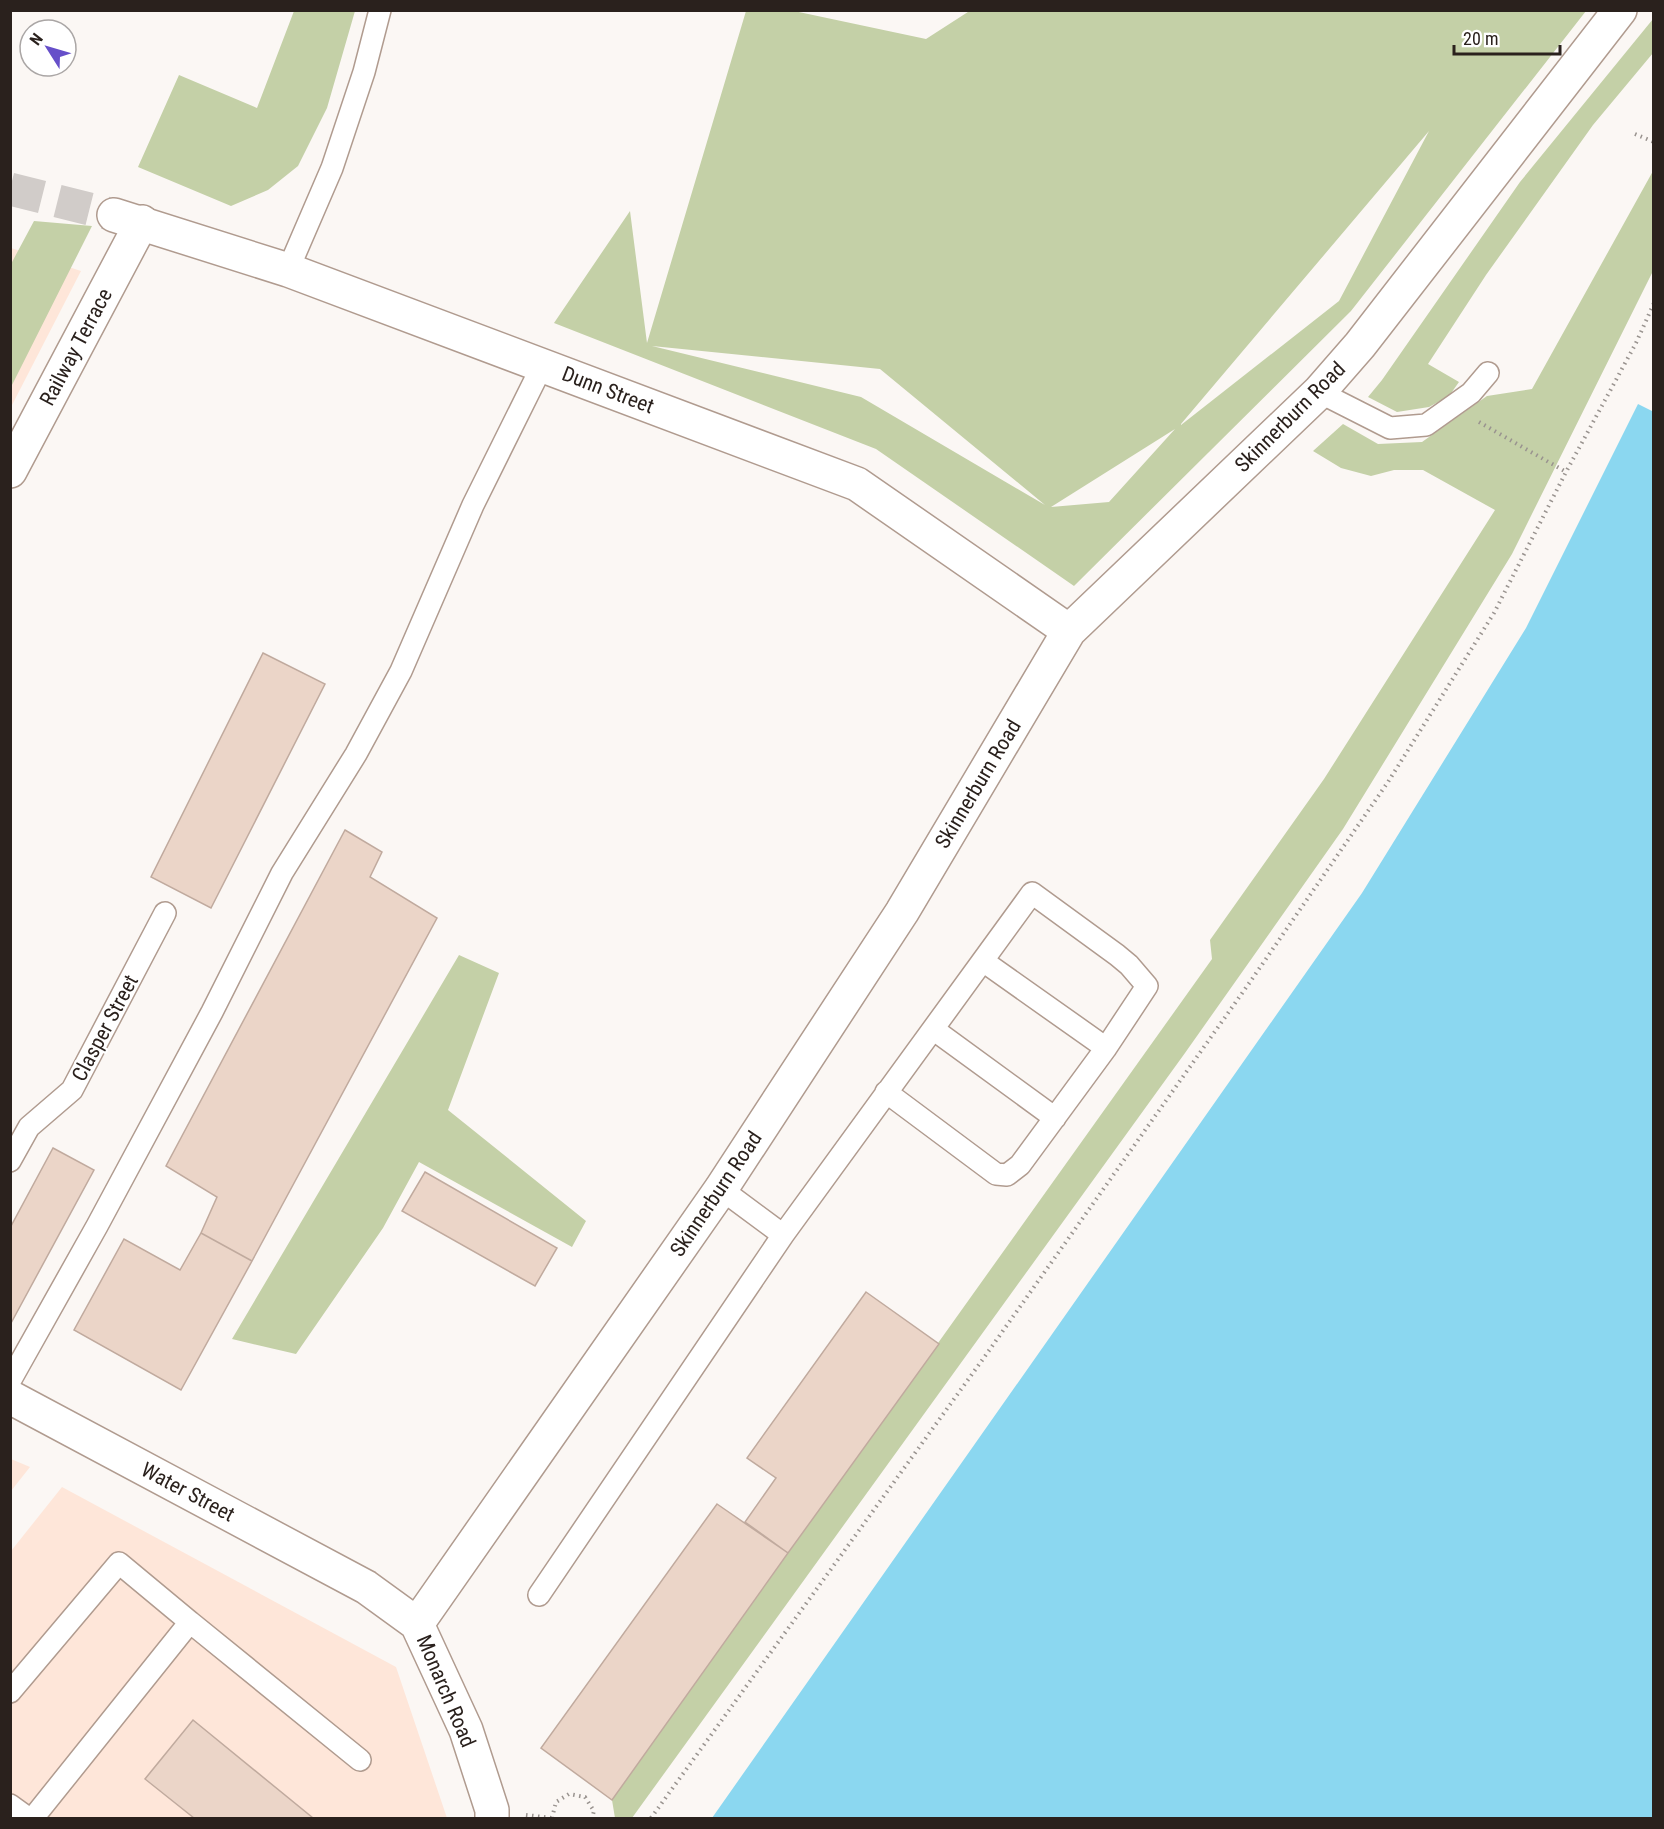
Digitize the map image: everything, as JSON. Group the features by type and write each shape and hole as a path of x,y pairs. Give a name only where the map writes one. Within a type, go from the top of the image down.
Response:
{"street":[{"name":"Skinnerburn Road","path":"417,1624 721,1189 902,912 1069,631 1319,392 1368,336 1620,10"},
{"name":"Dunn Street","path":"128,218 288,270 857,484 1069,631"},
{"name":"Railway Terrace","path":"10,471 128,218"},
{"name":"Water Street","path":"10,1397 366,1587"},
{"name":"Monarch Road","path":"366,1587 417,1624 466,1730 492,1810 492,1818"}],"lane":[{"path":"288,270 332,168 364,72 380,10"},
{"path":"10,1381 97,1226 212,1012 282,873 356,754 401,671 473,505 542,366"},
{"path":"1319,392 1390,428 1426,425 1471,393 1488,373"},
{"path":"539,1595 783,1235 886,1092 1032,893 1123,960 1147,986 1106,1048 1055,1118 1020,1165 1007,1175 996,1174 886,1092"},
{"name":"Clasper Street","path":"10,1161 29,1127 72,1090 165,913"},
{"path":"983,961 1106,1048"},
{"path":"933,1029 1055,1118"},
{"path":"721,1189 783,1235"},
{"path":"10,1692 119,1563 360,1760"},
{"path":"33,1818 190,1622"},
{"path":"10,1804 28,1818"}],"path":[{"path":"1635,134 1653,142"},
{"path":"651,1818 983,1359 1250,982 1388,782 1494,613 1566,472 1636,343 1653,303"},
{"path":"1454,407 1566,472"},
{"path":"525,1815 552,1818 556,1802 569,1794 585,1797 594,1811 592,1818"}],"shaded area":[{"path":"11,248 81,271 11,407"},
{"path":"11,1459 30,1467 11,1491"},
{"path":"62,1487 396,1667 447,1818 11,1818 11,1551"}],"green space":[{"path":"971,10 1586,10 1351,311 1074,586 876,449 554,323 630,211 647,343 746,11 794,11 926,39","holes":["1429,131 1339,301 1181,425 1181,424","652,346 880,369 1045,505 861,397","1175,429 1109,502 1051,507"]},
{"path":"294,11 355,11 327,108 298,166 268,190 231,206 138,167 179,75 257,108"},
{"path":"1653,19 1653,53 1593,125 1486,275 1428,364 1459,382 1449,396 1429,407 1397,412 1368,397 1520,182"},
{"path":"1653,171 1653,271 1512,554 1343,829 1185,1053 632,1818 615,1818 612,1800 1212,959 1210,940 1324,779 1495,510 1423,470 1394,470 1371,476 1341,468 1313,451 1343,424 1378,444 1422,442 1487,396 1532,389"},
{"path":"34,221 92,226 11,387 11,264"},
{"path":"459,955 499,973 448,1110 586,1221 572,1247 419,1162 383,1228 296,1354 232,1339"}],"water":[{"path":"1638,404 1654,412 1653,1818 712,1818 1362,893 1526,628"}],"building":[{"path":"263,653 325,684 211,908 151,877"},
{"path":"345,830 382,852 370,877 437,918 252,1261 201,1233 217,1197 166,1166"},
{"path":"53,1148 94,1170 10,1325 10,1228"},
{"path":"425,1172 557,1248 535,1286 402,1211"},
{"path":"201,1233 252,1261 181,1390 74,1330 124,1239 180,1270"},
{"path":"866,1292 939,1344 788,1553 745,1522 776,1478 747,1458"},
{"path":"717,1504 788,1553 612,1800 541,1748"},
{"path":"193,1720 313,1818 194,1818 145,1779"}],"tunnel":[{"path":"10,189 114,215"}]}
